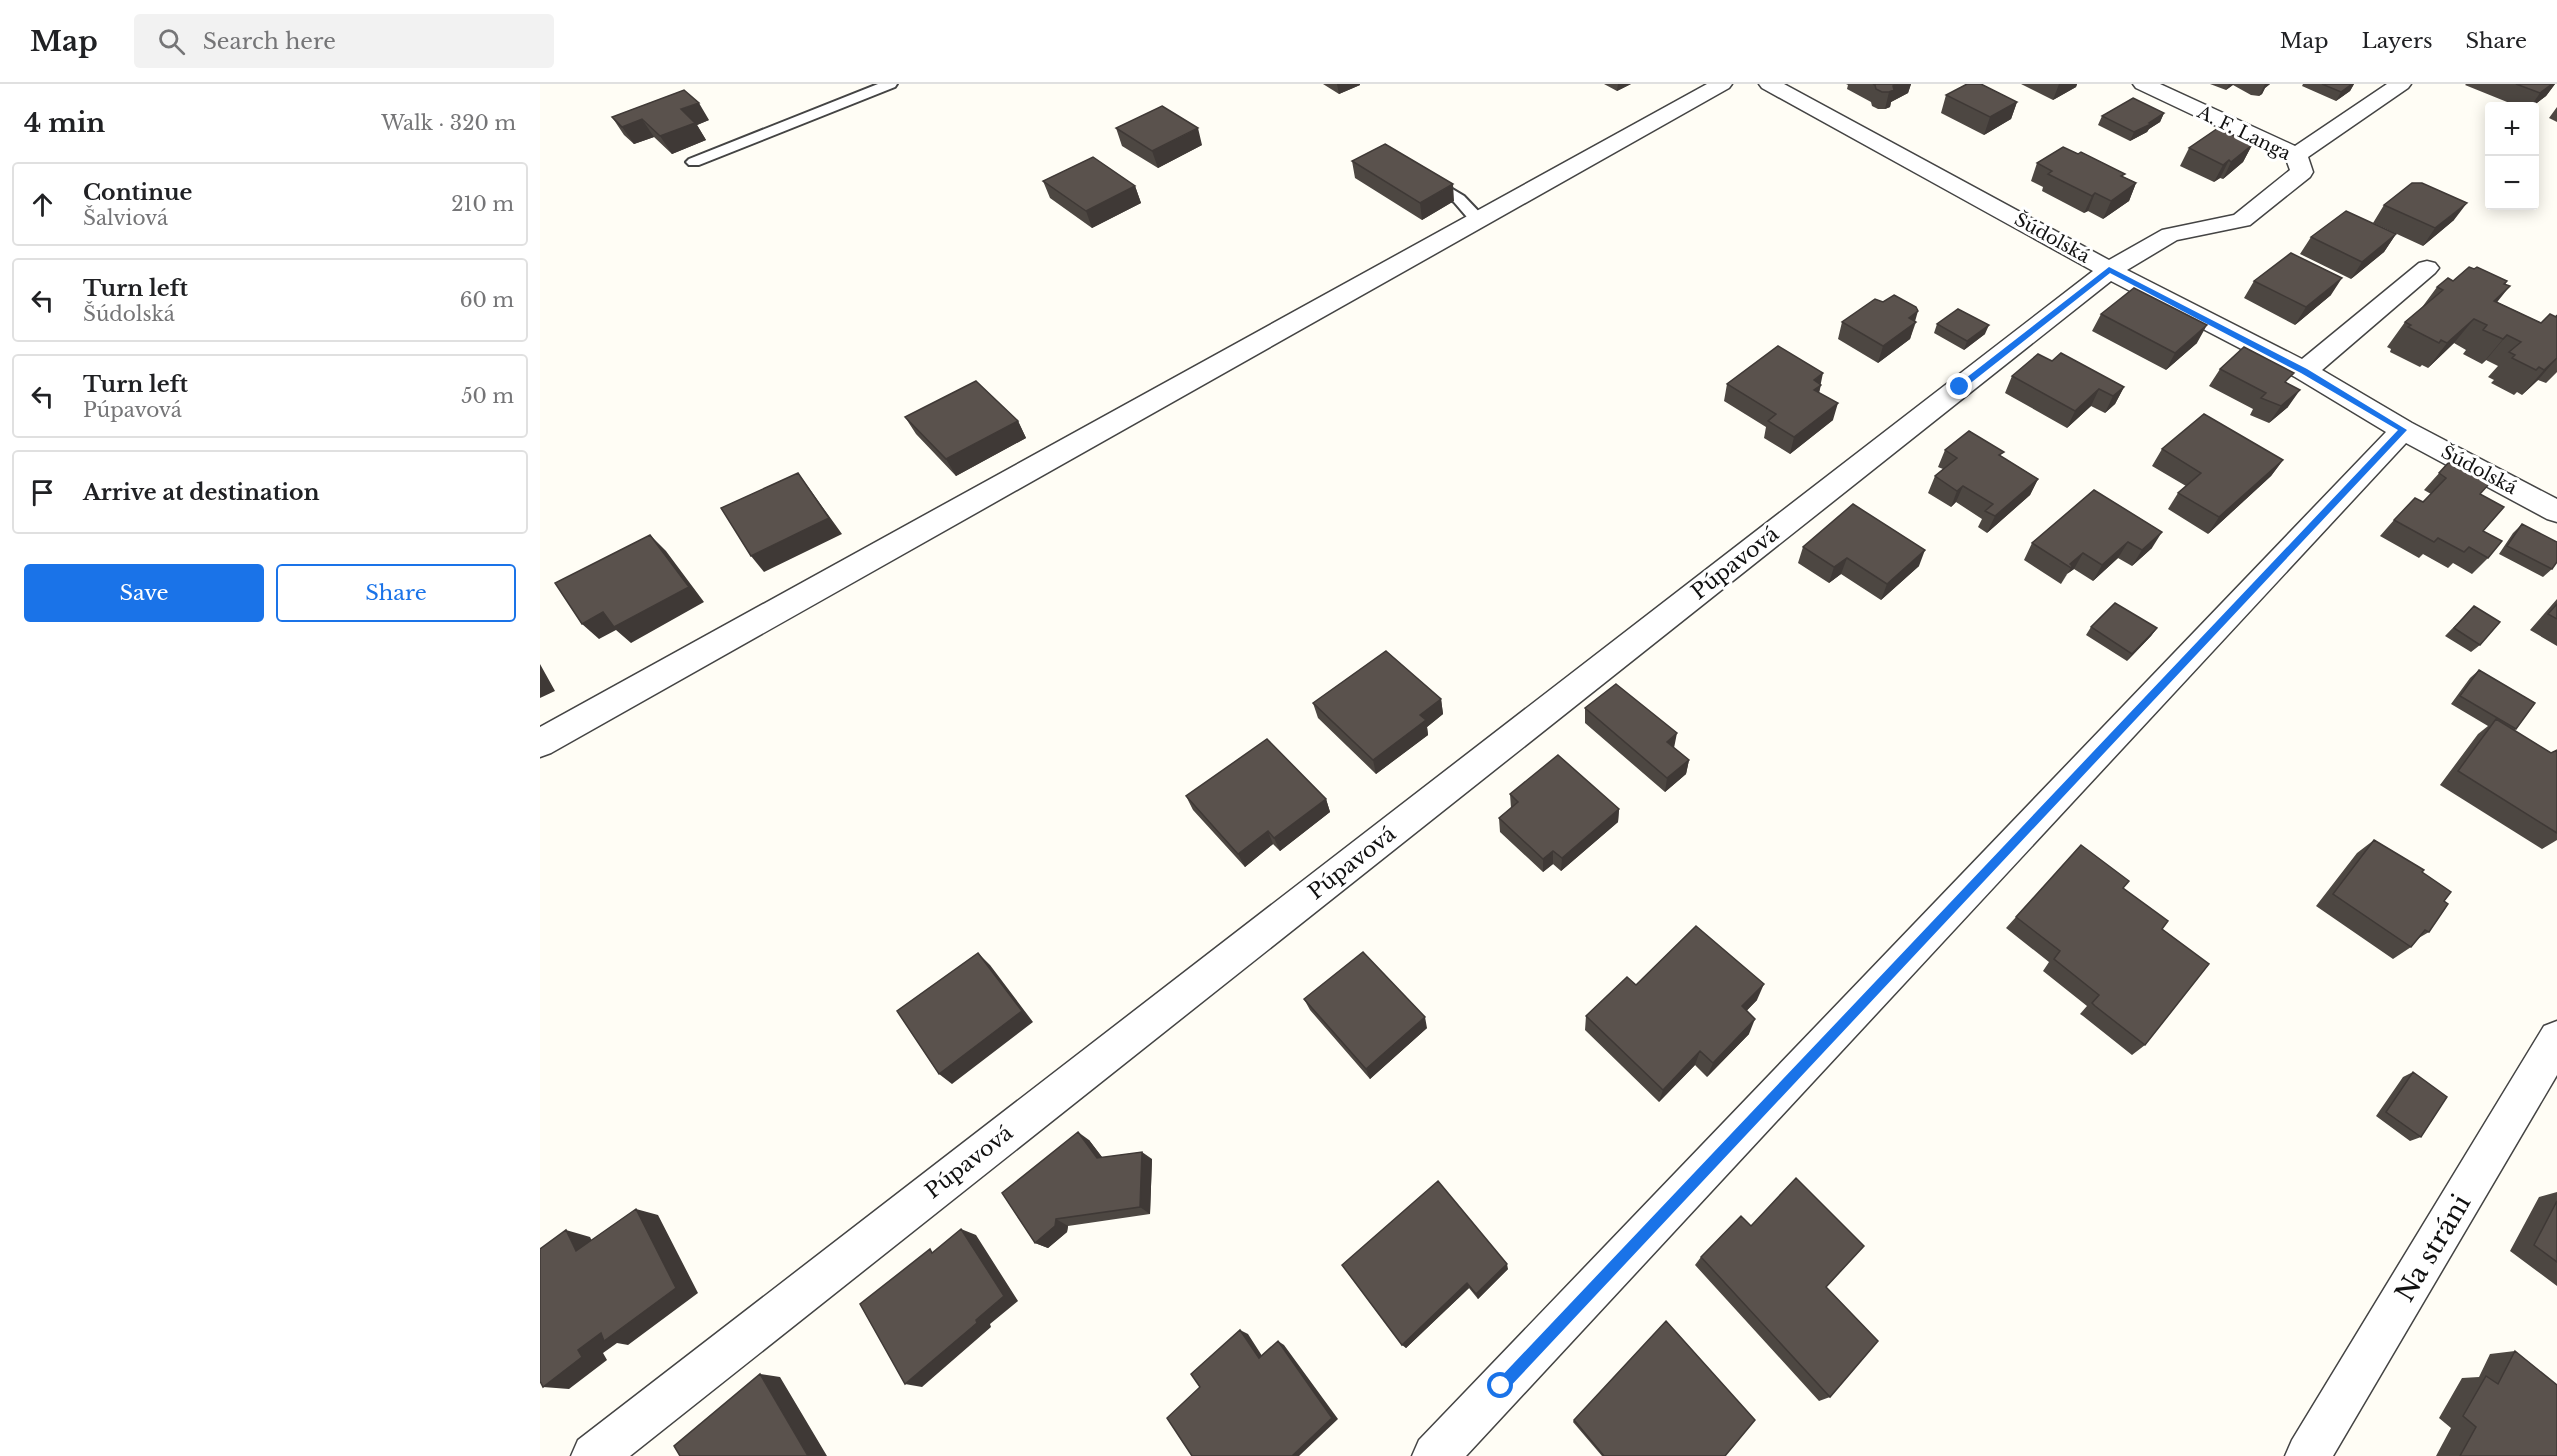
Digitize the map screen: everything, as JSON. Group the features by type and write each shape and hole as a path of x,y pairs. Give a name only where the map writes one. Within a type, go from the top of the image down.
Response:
{"street":[{"path":"540,743 1722,84"},
{"name":"Šúdolská","path":"1769,84 2109,270 2304,371 2403,430 2557,512"},
{"name":"A. F. Langa","path":"2109,270 2170,235 2242,220 2302,172 2296,155 2143,84"},
{"path":"2296,155 2401,84"},
{"path":"2304,371 2427,268"},
{"name":"Púpavová","path":"594,1456 2109,270"},
{"path":"1435,1456 2403,430"},
{"name":"Na stráni","path":"2308,1456 2557,1039"}],"lane":[{"path":"694,162 890,84"},
{"path":"1413,170 1459,199 1479,220"}],"building":[{"path":"1873,84 1897,84 1893,86 1894,90 1882,92"},
{"path":"1967,84 1981,84 2017,102 1990,117 1946,95"},
{"path":"2322,84 2352,84 2341,92"},
{"path":"2516,84 2552,84 2540,93"},
{"path":"684,90 699,103 681,109 695,123 660,136 642,119 622,127 612,117"},
{"path":"2133,98 2164,113 2149,123 2151,124 2134,132 2102,116"},
{"path":"1162,106 1198,128 1152,151 1116,128"},
{"path":"2218,128 2252,145 2231,162 2229,160 2223,165 2189,148"},
{"path":"1385,144 1453,184 1420,203 1352,161"},
{"path":"2063,147 2078,154 2081,152 2125,174 2121,176 2136,183 2111,201 2095,193 2092,196 2048,174 2052,171 2037,163"},
{"path":"1093,157 1135,186 1086,211 1043,181"},
{"path":"2412,183 2422,183 2467,203 2435,228 2384,205"},
{"path":"2346,211 2396,234 2362,262 2311,237"},
{"path":"2291,253 2342,278 2306,307 2254,281"},
{"path":"2469,267 2474,269 2477,267 2507,281 2504,284 2510,286 2494,301 2541,323 2550,314 2556,317 2557,315 2557,358 2544,370 2539,367 2536,370 2512,358 2515,355 2509,352 2521,342 2507,335 2503,339 2483,330 2487,325 2474,319 2447,343 2441,340 2439,343 2408,327 2411,325 2405,322 2443,290 2437,287 2448,278 2453,281"},
{"path":"2134,288 2207,325 2175,353 2101,314"},
{"path":"1894,295 1916,307 1918,311 1909,318 1916,322 1883,346 1842,322 1875,299 1883,302"},
{"path":"1958,309 1989,325 1967,341 1937,324"},
{"path":"1778,346 1823,373 1814,380 1821,385 1814,390 1838,403 1794,437 1768,421 1776,414 1727,384"},
{"path":"2244,347 2294,373 2285,382 2300,390 2281,406 2261,398 2266,393 2220,369"},
{"path":"2061,353 2124,387 2113,396 2099,389 2075,411 2012,376 2038,354 2052,361"},
{"path":"976,381 1018,421 946,459 905,417"},
{"path":"2204,414 2283,460 2219,517 2178,493 2201,473 2162,449"},
{"path":"1969,431 2004,452 1999,455 2038,479 1995,516 1985,511 1993,504 1963,486 1957,491 1935,476 1957,458 1945,450"},
{"path":"2449,462 2489,484 2480,494 2504,507 2483,531 2502,541 2488,558 2469,547 2464,552 2438,538 2434,542 2394,520 2415,498 2423,502 2446,478 2439,473"},
{"path":"798,473 829,518 751,556 721,508"},
{"path":"2094,490 2162,532 2142,550 2128,542 2102,565 2083,553 2070,564 2071,568 2032,543"},
{"path":"1853,504 1925,550 1887,584 1847,558 1834,567 1803,547"},
{"path":"2522,524 2557,542 2557,562 2552,569 2507,546"},
{"path":"650,535 689,587 614,627 603,612 582,624 555,583"},
{"path":"2115,603 2157,628 2132,654 2091,627"},
{"path":"2557,604 2557,619 2548,614"},
{"path":"2474,606 2500,622 2480,645 2454,628"},
{"path":"1386,651 1441,699 1420,715 1426,720 1373,760 1313,703"},
{"path":"2479,670 2535,703 2516,729 2460,696"},
{"path":"1616,684 1677,733 1667,742 1689,760 1667,778 1585,708"},
{"path":"2496,719 2551,753 2557,750 2557,833 2458,771"},
{"path":"1267,739 1326,799 1274,838 1268,831 1238,854 1186,796"},
{"path":"1558,755 1619,809 1562,858 1553,851 1543,859 1499,818 1518,802 1510,794"},
{"path":"2374,840 2424,870 2422,872 2451,892 2444,901 2448,904 2429,932 2425,930 2411,947 2333,894"},
{"path":"2081,845 2129,881 2123,888 2168,921 2162,929 2209,964 2145,1045 2095,1006 2092,1003 2099,995 2054,959 2060,951 2016,917"},
{"path":"1696,926 1764,984 1742,1006 1755,1019 1713,1063 1700,1051 1663,1090 1586,1016 1627,977 1636,985"},
{"path":"1363,952 1425,1017 1366,1069 1304,999"},
{"path":"978,953 1022,1011 939,1074 897,1011"},
{"path":"2413,1072 2447,1097 2421,1137 2386,1112"},
{"path":"1078,1132 1097,1158 1142,1152 1140,1207 1056,1219 1055,1226 1035,1243 1002,1193"},
{"path":"1796,1178 1864,1246 1826,1287 1878,1341 1830,1397 1701,1257 1741,1216 1751,1226"},
{"path":"1438,1181 1507,1264 1476,1294 1467,1283 1402,1345 1342,1265"},
{"path":"2557,1201 2557,1262 2534,1245"},
{"path":"636,1209 676,1288 604,1341 601,1333 578,1350 582,1357 543,1387 540,1381 540,1249 566,1230 576,1251"},
{"path":"961,1229 1004,1296 976,1320 977,1323 905,1384 860,1304 930,1249 932,1253"},
{"path":"1666,1321 1755,1420 1725,1456 1604,1456 1574,1420"},
{"path":"1240,1330 1259,1358 1278,1341 1332,1418 1292,1456 1192,1456 1167,1418 1200,1387 1191,1374"},
{"path":"2515,1351 2557,1385 2557,1456 2460,1456 2476,1427 2463,1416 2486,1376 2498,1384"},
{"path":"760,1374 808,1456 680,1456 674,1446"}],"route":[{"path":"1501,1386 2403,430 2304,371 2109,270 1960,387"}]}
